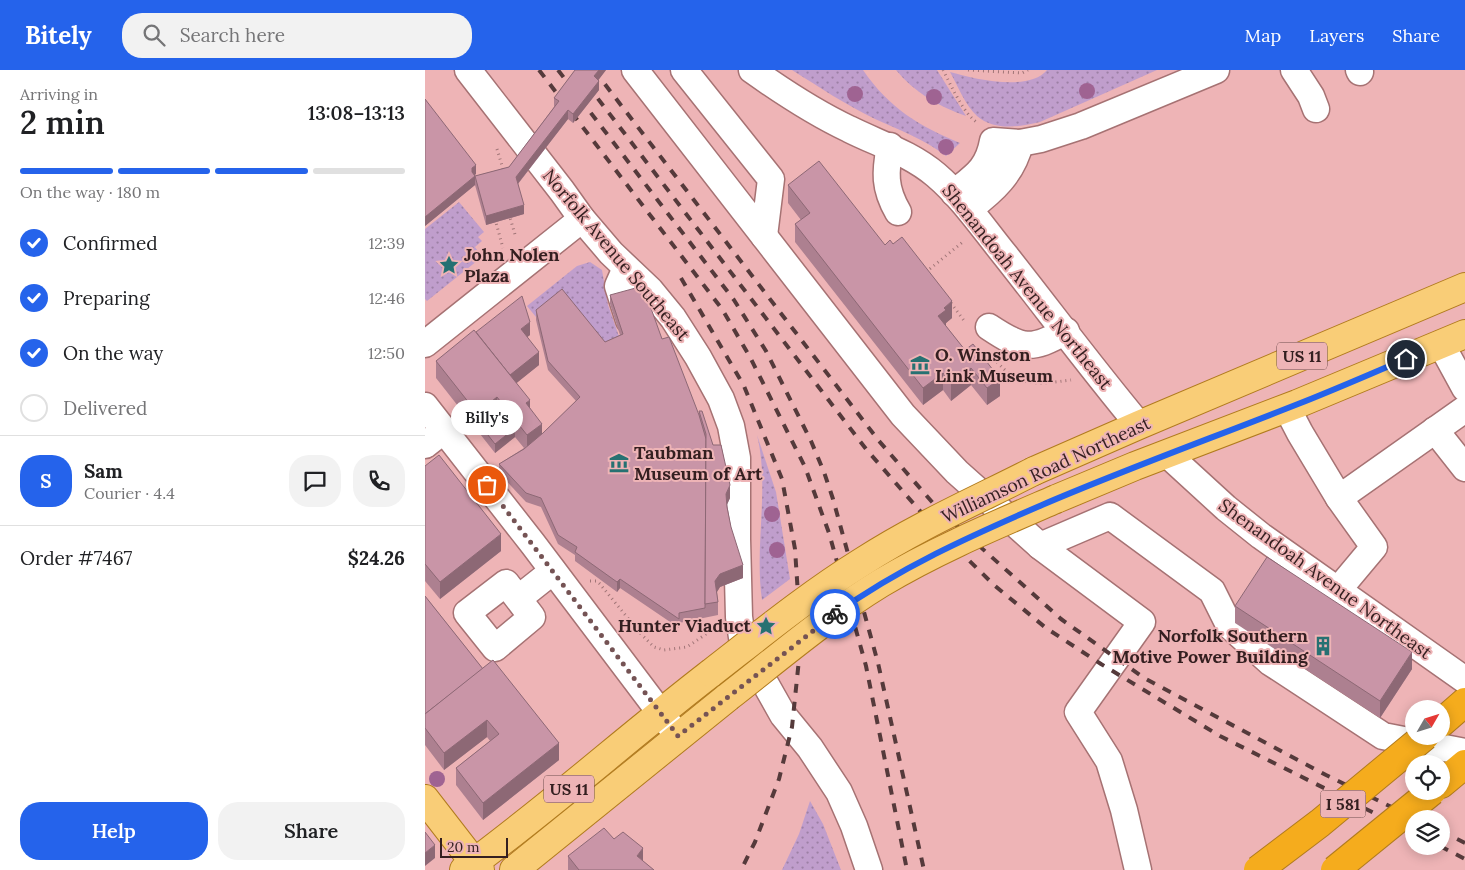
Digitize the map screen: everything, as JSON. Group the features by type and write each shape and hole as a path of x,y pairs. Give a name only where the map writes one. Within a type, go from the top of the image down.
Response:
{"highway":[{"path":"1450,715 1465,702"},
{"name":"I 581","path":"1258,870 1414,745"},
{"path":"1450,776 1465,764"},
{"name":"I 581","path":"1335,870 1421,800"}],"main road":[{"name":"Williamson Road Northeast","path":"660,712 802,603 898,540 1034,471 1465,287"},
{"name":"Williamson Road Northeast","path":"678,736 819,626 880,584 951,546 1056,499 1287,408 1453,339"},
{"name":"US 11","path":"425,799 473,868 660,712"},
{"name":"US 11","path":"514,870 678,736"}],"street":[{"name":"Norfolk Avenue Southeast","path":"468,70 582,219 611,253 650,290 673,318 721,398 731,426 737,458 739,617 743,644 783,716 810,748 839,792 855,826 869,870"},
{"path":"635,70 903,415 957,472 1041,546 1142,622 1078,712 1109,761 1124,810 1138,870"},
{"path":"684,70 771,179 764,236"},
{"name":"Shenandoah Avenue Northeast","path":"752,70 813,111 915,159 936,175 961,201 1139,425"},
{"path":"961,201 988,160 989,134 1020,142 1041,139 1081,126 1216,70"},
{"path":"1294,70 1311,96 1316,109"},
{"path":"961,201 995,189 1012,165 1020,142"},
{"path":"889,146 886,168 887,188 898,212"},
{"path":"425,344 582,219"},
{"path":"626,268 618,286 629,320"},
{"path":"979,326 1008,340 1026,346 1048,342 1066,331"},
{"path":"1453,339 1465,388"},
{"path":"425,406 434,438 553,571 678,736"},
{"path":"1287,408 1339,498 1374,547 1338,590"},
{"path":"1339,498 1465,409"},
{"path":"1435,430 1465,468"},
{"name":"Shenandoah Avenue Northeast","path":"1167,454 1233,514 1261,536 1465,680"},
{"path":"1041,546 1110,516 1212,591 1229,625 1278,667 1383,736 1465,752"},
{"path":"519,598 553,571"}],"path":[{"path":"943,70 963,106 974,121 989,134"},
{"path":"968,70 1022,73 1028,70"},
{"path":"495,142 505,177"},
{"path":"509,212 516,238"},
{"path":"494,216 503,248"},
{"path":"926,272 967,240"},
{"path":"920,264 932,279"},
{"path":"950,302 979,326"},
{"path":"993,356 1010,374 1021,380 1041,384 1077,379"},
{"path":"590,581 597,581 600,584 640,634 654,647 664,650 687,647 712,630"}],"shaded area":[{"path":"792,70 863,70 883,95 894,105 931,130 960,143 946,156 920,140 854,108"},
{"path":"896,70 937,70 966,116 928,98"},
{"path":"1047,70 1157,70 1040,122 1007,126 991,124 977,116 965,101 950,72 986,80 1015,82 1028,81 1039,77"},
{"path":"459,202 484,232 478,237 482,241 475,247 482,257 427,301 425,299 425,229"},
{"path":"590,262 602,270 608,305 621,342 604,349 561,296 536,317 527,306 577,266"},
{"path":"757,435 776,492 790,579 762,600 760,558 762,475"},
{"path":"810,801 823,824 841,870 782,870 799,834"}],"building":[{"path":"575,70 599,70 594,76 599,81 573,114 568,110 516,177 524,205 486,216 475,176 509,167 559,101 554,98"},
{"path":"425,99 476,165 472,168 475,176 425,217"},
{"path":"819,161 885,245 890,240 893,244 902,237 952,301 944,308 946,310 938,316 965,350 973,344 1000,379 987,388 971,368 951,384 943,373 923,388 795,224 810,213 788,185"},
{"name":"Taubman Museum of Art","path":"643,286 662,339 669,337 699,415 706,439 705,608 679,613 679,619 620,579 617,582 575,552 577,547 558,535 541,498 526,493 499,464 524,449 580,397 548,361 536,310 562,289 605,342 623,334 610,295"},
{"path":"522,296 530,322 521,329 539,352 510,375 476,332"},
{"path":"474,330 530,400 526,403 542,424 527,435 497,397 477,413 436,361"},
{"path":"497,405 515,428 495,444 477,421"},
{"path":"699,411 702,411 713,445 721,445 730,485 726,494 727,507 743,565 720,574 715,581 718,602 705,604 706,434"},
{"path":"439,455 501,534 440,582 425,564 425,466"},
{"name":"Norfolk Southern Motive Power Building","path":"1267,557 1412,652 1380,701 1235,606"},
{"path":"425,596 483,669 425,714"},
{"path":"493,660 559,743 483,803 456,768 499,734 487,720 444,753 425,728 425,714"},
{"path":"604,828 614,839 623,832 643,848 637,856 654,870 579,870 568,856"},
{"path":"425,832 435,845 425,853"}],"railway":[{"path":"539,70 722,309 750,357 805,467 829,533 866,666 907,870"},
{"path":"558,70 734,300 766,351 811,441 833,499 878,663 924,870"},
{"path":"576,70 866,449 927,519 994,585 1046,628 1101,664 1220,736 1405,828"},
{"path":"594,70 879,441 939,510 1061,619 1144,678 1326,775 1405,814"},
{"path":"681,278 744,386 782,479 795,549 801,640 792,727 779,779 755,842 741,870"},
{"path":"1450,836 1465,843"},
{"path":"1450,851 1465,859"}],"way so far":[{"path":"487,485 678,736 835,614"}],"place":[{"name":"John Nolen Plaza","path":"449,265"},
{"name":"O. Winston Link Museum","path":"920,365"},
{"name":"Taubman Museum of Art","path":"619,463"},
{"name":"Billy's","path":"487,485"},
{"name":"Hunter Viaduct","path":"766,626"},
{"name":"Norfolk Southern Motive Power Building","path":"1323,646"}],"route":[{"path":"835,614 880,584 919,562 987,529 1135,466 1297,404 1406,359"}]}
